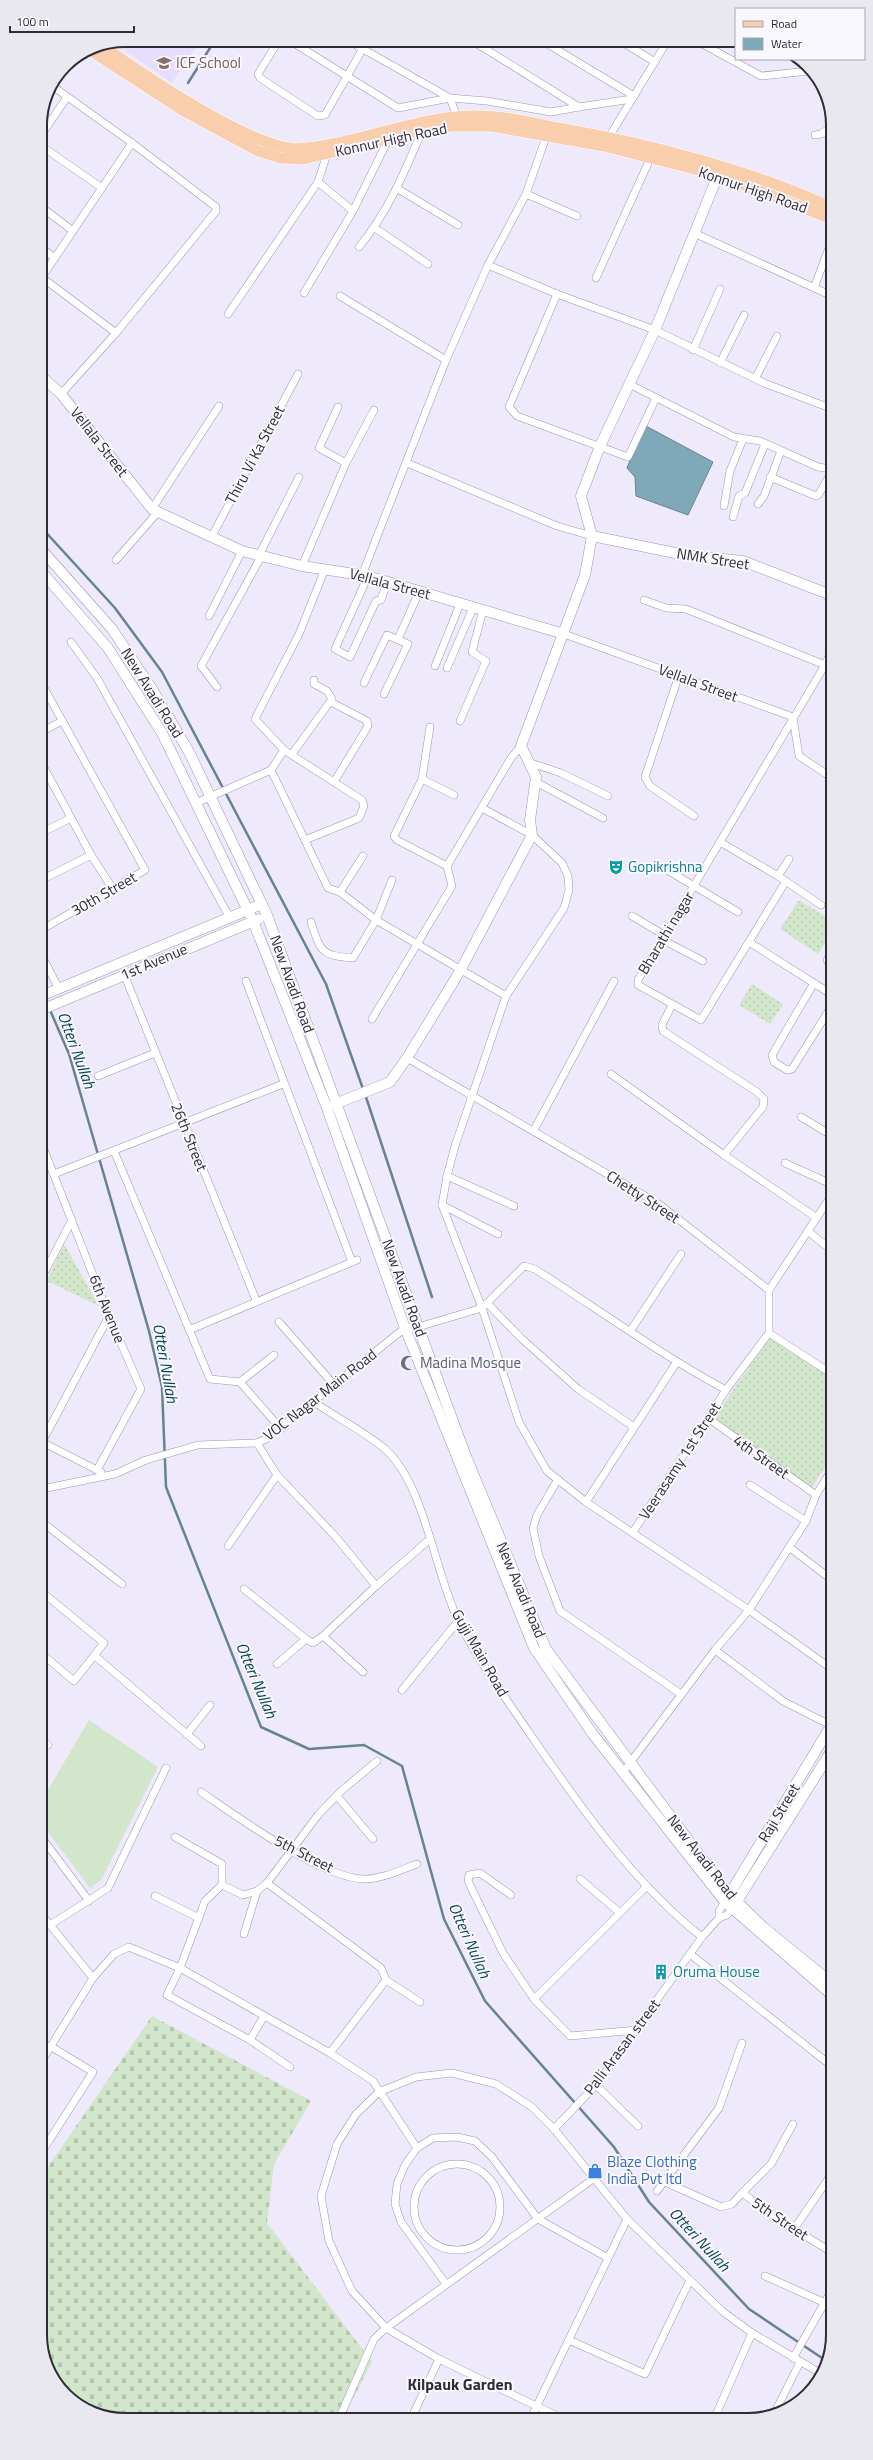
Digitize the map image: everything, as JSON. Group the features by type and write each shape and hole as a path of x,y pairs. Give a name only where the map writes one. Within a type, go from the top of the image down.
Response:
{"main road":[{"path":"107,49 214,117 268,143 295,149 323,146 441,119 477,116 509,118 609,138 742,174 826,206"},
{"name":"Konnur High Road","path":"94,53 122,74 182,110 258,151 281,158 303,159 422,131 452,126 490,126 604,146 718,175 826,216"},
{"path":"335,1104 390,1082 408,1058 460,970 532,835 530,820 536,782 535,771 523,753 521,746 585,575 592,536 581,496 600,446 655,330 718,175"},
{"name":"Vellala Street","path":"47,381 61,394 155,510 242,551 302,566 365,575 387,583 564,634"},
{"name":"NMK Street","path":"592,536 685,555 743,561 826,593"},
{"name":"New Avadi Road","path":"47,556 112,629 152,689 189,752 262,904 465,1454 546,1649 731,1902 826,1979"},
{"name":"New Avadi Road","path":"47,578 108,648 162,733 248,910 327,1108 405,1328 534,1648 592,1734 731,1902 826,1990"},
{"name":"1st Avenue","path":"47,994 262,904"},
{"name":"1st Avenue","path":"47,1008 267,915"},
{"name":"Raji Street","path":"731,1902 778,1814 826,1735"},
{"name":"Raji Street","path":"731,1902 788,1820 826,1760"},
{"path":"778,1814 788,1820"}],"street":[{"path":"275,47 258,74 260,78 318,116 325,115 362,50"},
{"path":"300,47 398,108 450,98 487,101 551,112 633,97"},
{"path":"358,47 450,98 457,118"},
{"path":"482,47 579,107"},
{"path":"552,47 633,97"},
{"path":"630,47 654,62"},
{"path":"609,138 664,47"},
{"path":"708,47 761,76 804,71"},
{"path":"56,89 132,143 216,207 216,211 116,333 61,394"},
{"path":"47,127 67,97"},
{"path":"814,135 826,130"},
{"path":"359,247 375,228 398,189 422,131"},
{"path":"387,583 381,600 376,601 350,657 335,649 365,575 446,360 488,265 526,194 546,137"},
{"path":"304,293 354,211 388,140"},
{"path":"47,269 132,143"},
{"path":"47,150 102,188"},
{"path":"228,314 318,182 327,154"},
{"path":"596,278 650,158"},
{"path":"318,182 354,211"},
{"path":"398,189 458,225"},
{"path":"526,194 578,216"},
{"path":"47,211 73,231"},
{"path":"375,228 428,264"},
{"path":"694,233 826,294"},
{"path":"47,252 55,258"},
{"path":"814,288 826,256"},
{"path":"488,265 557,294 655,330 693,350 755,379 826,406"},
{"path":"47,282 116,333"},
{"path":"693,350 720,289"},
{"path":"557,294 508,407 517,416 628,457 656,398"},
{"path":"340,296 446,360"},
{"path":"720,363 744,315"},
{"path":"755,379 776,336"},
{"name":"Thiru Vi Ka Street","path":"212,536 298,374"},
{"path":"629,384 734,437 765,444 818,467 826,468"},
{"path":"116,560 155,510 219,406"},
{"path":"338,407 319,448 346,463"},
{"path":"302,566 346,463 374,410"},
{"path":"724,506 730,471 743,439"},
{"path":"733,517 739,496 746,493 765,444"},
{"path":"758,504 764,496 781,451"},
{"path":"407,463 557,526 592,536"},
{"path":"218,687 202,666 204,657 260,555 299,477"},
{"path":"770,477 816,496 826,480"},
{"path":"209,616 242,551"},
{"path":"305,840 359,818 364,806 362,800 284,750 255,719 299,634 326,569"},
{"path":"398,639 419,592"},
{"path":"644,600 666,608 686,609 825,665"},
{"path":"435,666 460,604"},
{"path":"447,668 473,608"},
{"path":"460,721 486,661 472,652 483,610"},
{"path":"364,683 387,634 408,644 384,694"},
{"name":"Vellala Street","path":"564,634 793,717"},
{"path":"71,642 101,685 230,918"},
{"name":"Bharathi nagar","path":"749,942 702,1018 699,1020 640,987 637,983 825,665"},
{"path":"679,675 645,778 650,786 694,816"},
{"path":"292,754 332,699 327,690 314,684 314,680"},
{"path":"47,693 62,721 47,729"},
{"path":"331,702 367,721 368,726 334,782"},
{"path":"793,717 799,756 826,773"},
{"name":"30th Street","path":"47,927 145,870 62,721"},
{"path":"430,727 422,779 394,836 397,840 447,866"},
{"path":"372,1019 452,886 447,866 511,758 521,746"},
{"path":"196,803 271,770 284,750"},
{"path":"531,763 561,773 608,796"},
{"path":"271,770 328,888 340,892 376,920 506,996"},
{"path":"47,778 91,855 113,889"},
{"path":"422,779 454,795"},
{"path":"536,782 603,818"},
{"path":"482,808 532,835 562,862 568,876 569,890 564,908 506,996 472,1095 447,1176 442,1205 485,1306 519,1422 547,1471 586,1502 749,1610 826,1665"},
{"path":"47,830 71,818"},
{"path":"720,842 778,876 821,905"},
{"path":"47,877 91,855"},
{"path":"340,892 363,856"},
{"path":"778,876 789,859"},
{"path":"662,867 695,885 738,912"},
{"path":"311,922 319,945 324,952 330,956 353,958 376,920 392,880"},
{"path":"786,881 749,942 826,991"},
{"path":"632,916 703,962"},
{"path":"47,966 59,989"},
{"name":"26th Street","path":"124,974 183,1124 256,1300"},
{"path":"189,1330 256,1300 355,1261 283,1084 246,981"},
{"path":"534,1130 614,981"},
{"path":"814,983 772,1055 774,1062 787,1070 792,1069 826,1015"},
{"path":"672,1005 662,1025 663,1031 757,1092 764,1099 764,1107 724,1155"},
{"path":"98,1076 155,1052"},
{"name":"Chetty Street","path":"408,1058 659,1204 769,1290"},
{"path":"612,1074 724,1155 817,1218"},
{"path":"54,1174 283,1084"},
{"path":"801,1117 826,1131"},
{"path":"114,1151 210,1379 240,1382 281,1429"},
{"name":"6th Avenue","path":"47,1157 109,1316 140,1388 97,1470"},
{"path":"785,1163 826,1181"},
{"path":"447,1176 514,1206"},
{"path":"442,1205 498,1234"},
{"path":"826,1206 769,1290 769,1333 826,1370"},
{"path":"47,1268 72,1220"},
{"path":"808,1231 826,1246"},
{"path":"631,1330 681,1254"},
{"path":"405,1328 418,1327 485,1306 519,1268 528,1266 631,1330 676,1363 726,1390"},
{"path":"485,1306 578,1389 634,1427"},
{"path":"47,1433 109,1316"},
{"path":"279,1322 335,1386"},
{"name":"VOC Nagar Main Road","path":"47,1488 107,1475 146,1460 198,1445 257,1443 281,1429 405,1328"},
{"name":"Veerasamy 1st Street","path":"633,1532 726,1390 769,1333"},
{"path":"240,1382 274,1355"},
{"path":"586,1502 676,1363"},
{"name":"Gujji Main Road","path":"314,1402 386,1450 409,1484 430,1539 458,1621 484,1667 574,1798 647,1886 674,1915 702,1937"},
{"name":"4th Street","path":"708,1418 816,1495"},
{"path":"257,1443 277,1475 330,1531 376,1586"},
{"path":"47,1445 107,1475"},
{"path":"228,1546 277,1475"},
{"path":"558,1479 537,1515 533,1528 539,1556 560,1610 681,1694"},
{"path":"623,1772 715,1650 749,1610 806,1521 816,1495 826,1479"},
{"path":"750,1485 806,1521"},
{"path":"47,1526 122,1584"},
{"path":"244,1589 313,1644 430,1539"},
{"path":"789,1547 826,1575"},
{"path":"47,1596 104,1643 74,1681 47,1658"},
{"path":"402,1690 458,1621"},
{"path":"323,1636 363,1672"},
{"path":"277,1664 306,1639"},
{"path":"715,1650 783,1701 826,1722"},
{"path":"95,1656 201,1746"},
{"path":"187,1734 210,1705"},
{"path":"222,1885 243,1895 257,1891 267,1883 318,1815 377,1761"},
{"path":"50,1925 108,1888 166,1768"},
{"name":"5th Street","path":"201,1792 292,1851 347,1876 367,1879 417,1864"},
{"path":"337,1796 374,1839"},
{"path":"175,1836 222,1864 222,1885 205,1901 180,1968 167,1995 250,2040 290,2067"},
{"path":"47,1845 89,1901"},
{"path":"510,1895 480,1873 468,1874 468,1881 503,1953 534,1999 570,2036 636,2030"},
{"path":"580,1879 619,1912"},
{"path":"267,1883 381,1968 386,1980 420,2002"},
{"path":"534,1999 619,1912 647,1886"},
{"path":"244,1934 257,1891"},
{"path":"155,1896 199,1918"},
{"name":"Palli Arasan street","path":"554,2129 596,2085 702,1937 719,1918 719,1912 731,1902"},
{"path":"47,1921 92,1978"},
{"path":"47,2052 92,1978 114,1954 129,1947 180,1968 330,2053 373,2081 417,2148"},
{"path":"690,1954 826,2061"},
{"path":"330,2053 386,1980"},
{"path":"250,2040 264,2016"},
{"path":"657,2191 719,2108 742,2043"},
{"path":"47,2144 93,2072 50,2046"},
{"path":"550,2413 439,2359 386,2328 352,2291 329,2241 321,2196 337,2144 356,2114 379,2092 416,2077 452,2073 496,2084 532,2108 554,2129 593,2179 627,2219 722,2311 752,2332 794,2354 800,2362 817,2371"},
{"path":"596,2085 638,2126"},
{"path":"742,2193 771,2164 793,2124"},
{"path":"446,2284 401,2222 395,2204 397,2184 405,2165 417,2148 433,2138 457,2137 475,2141 492,2157 538,2219 608,2258"},
{"path":"454,2164 474,2168 490,2180 497,2192 500,2205 499,2219 493,2231 484,2241 471,2248 457,2250 442,2247 430,2240 420,2229 415,2215 414,2201 419,2187 428,2176 440,2168 454,2164"},
{"path":"342,2413 374,2339 386,2328 446,2284 593,2179"},
{"name":"5th Street","path":"665,2182 721,2207 732,2204 742,2193 794,2230 826,2249"},
{"path":"794,2230 826,2182"},
{"path":"534,2413 627,2219"},
{"path":"484,2241 491,2252"},
{"path":"765,2276 823,2302"},
{"path":"569,2340 645,2374 690,2280"},
{"path":"794,2354 826,2298"},
{"path":"717,2413 752,2332"},
{"path":"414,2413 439,2359"},
{"path":"777,2407 800,2362"}],"shaded area":[{"name":"ICF School","path":"122,47 195,47 172,83"}],"green space":[{"path":"799,900 826,917 826,941 818,954 780,929"},
{"path":"752,984 783,1004 770,1024 739,1005"},
{"path":"64,1244 99,1306 47,1281"},
{"path":"771,1336 826,1373 826,1465 811,1489 713,1419"},
{"path":"89,1720 158,1767 102,1879 90,1888 47,1831 47,1791"},
{"path":"152,2016 311,2101 274,2164 267,2223 372,2362 346,2413 120,2413 110,2412 95,2407 77,2397 66,2386 55,2370 48,2345 47,2168"}],"water":[{"path":"644,425 713,462 688,515 636,496 635,477 627,468"}],"waterway":[{"path":"188,83 211,47"},
{"path":"47,534 115,608 162,672 326,984 363,1089"},
{"name":"Otteri Nullah","path":"50,1010 69,1054 149,1331 162,1387 166,1487 261,1727 309,1749 364,1745 402,1766 444,1919 485,2001 614,2147 649,2202 749,2309 822,2358"},
{"path":"365,1094 432,1297"}],"place":[{"name":"ICF School","path":"164,63"},
{"name":"Gopikrishna","path":"616,867"},
{"name":"Madina Mosque","path":"408,1363"},
{"name":"Oruma House","path":"661,1972"},
{"name":"Blaze Clothing India Pvt ltd","path":"595,2171"}],"district":[{"name":"Kilpauk Garden","path":"460,2384"}]}
